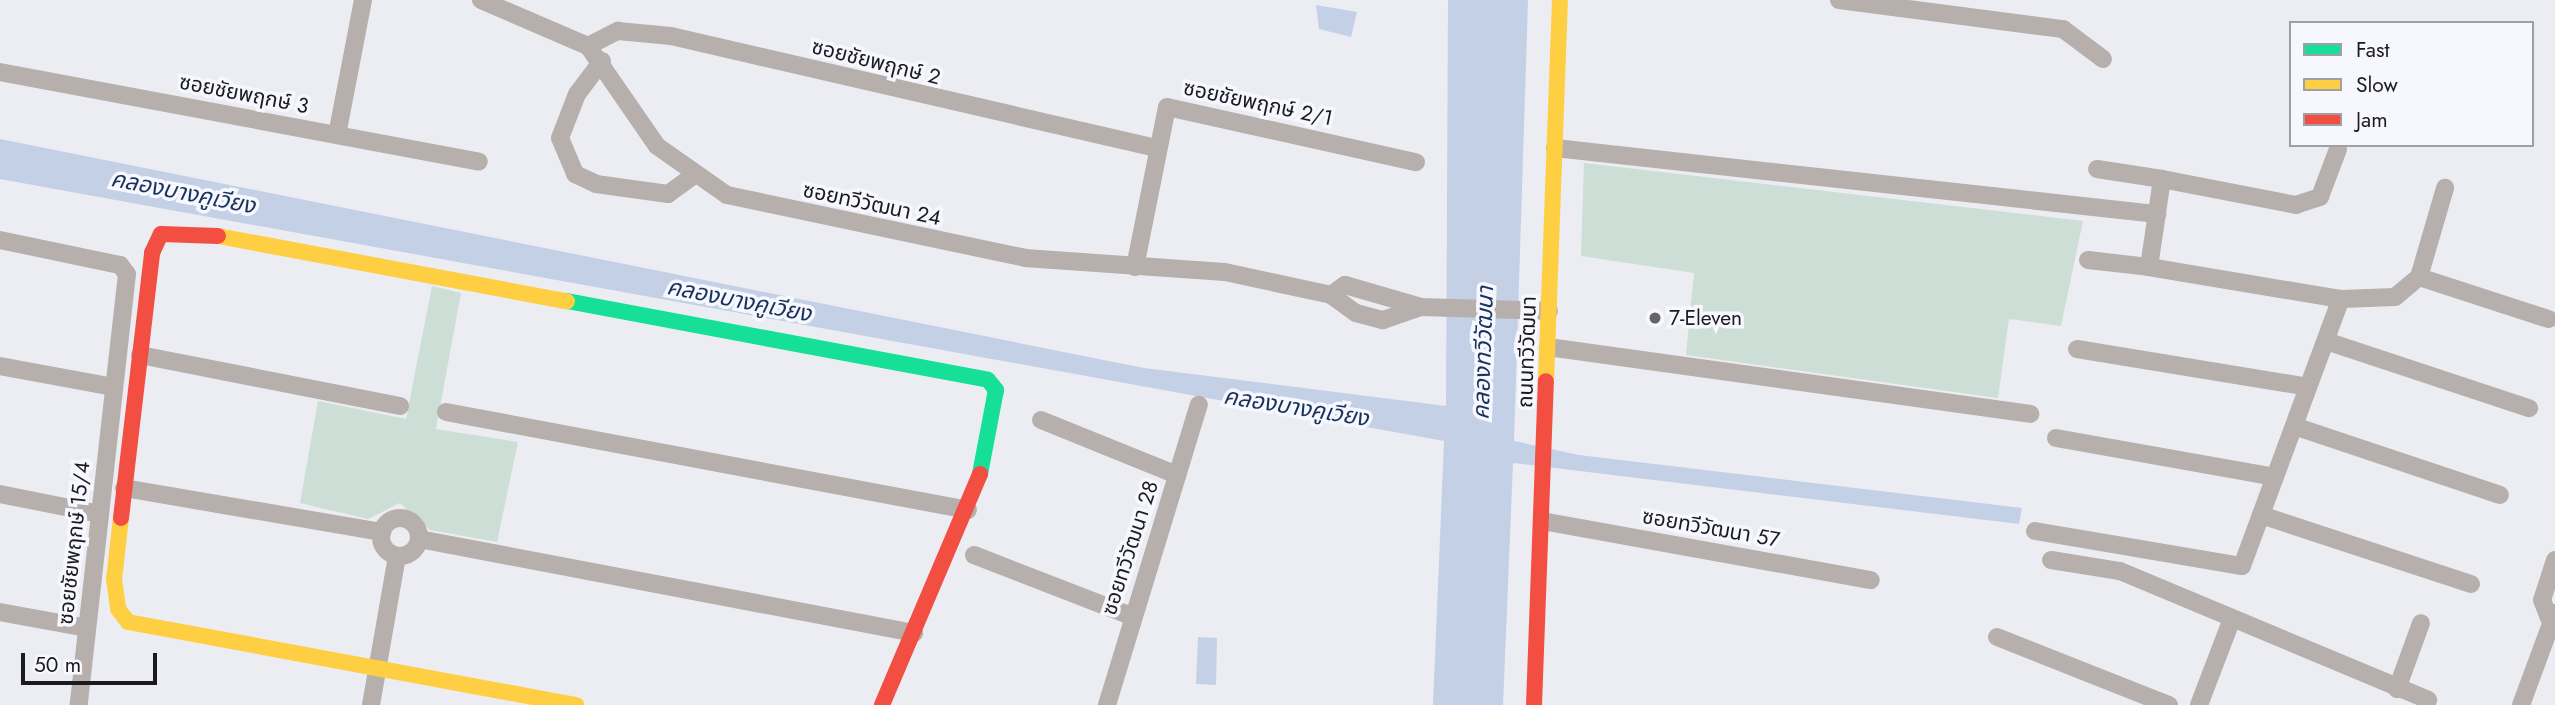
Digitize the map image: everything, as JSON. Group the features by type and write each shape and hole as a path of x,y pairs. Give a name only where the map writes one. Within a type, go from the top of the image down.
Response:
{"street":[{"path":"337,135 363,0"},
{"name":"ซอยทวีวัฒนา 24","path":"481,0 588,46 602,61 657,146 694,175 753,203 1025,258 1225,272 1331,295 1356,313 1383,320 1421,307"},
{"name":"ถนนทวีวัฒนา","path":"1534,705 1560,0"},
{"path":"1839,0 2063,29 2103,59"},
{"name":"ซอยชัยพฤกษ์ 2","path":"588,46 618,32 671,36 1156,148"},
{"path":"602,61 577,94 560,138 575,174 596,184 668,194 694,175"},
{"name":"ซอยชัยพฤกษ์ 3","path":"0,72 479,162"},
{"name":"ซอยชัยพฤกษ์ 2/1","path":"1135,267 1156,148 1167,107 1416,162"},
{"path":"1555,148 2067,203 2087,198 2104,206 2157,214"},
{"path":"2097,169 2296,205 2320,197 2338,149"},
{"path":"2149,267 2162,179"},
{"path":"2088,260 2149,267 2341,299 2395,297 2419,277 2445,188"},
{"path":"576,705 128,622 118,609 114,579 124,488 152,253 172,229 971,373 996,390 993,422 968,510 882,705"},
{"name":"ซอยชัยพฤกษ์ 15/4","path":"0,240 124,267 79,705"},
{"path":"2419,277 2548,320"},
{"name":"ซอยทวีวัฒนา 24","path":"1331,295 1345,285 1421,307 1549,311"},
{"path":"2035,531 2242,566 2341,299"},
{"path":"2326,341 2529,408"},
{"path":"1548,347 2030,414"},
{"path":"2077,349 2308,387"},
{"path":"140,355 400,406"},
{"path":"0,366 113,387"},
{"name":"ซอยทวีวัฒนา 28","path":"1107,705 1132,616 1199,405"},
{"path":"446,412 968,510"},
{"path":"1041,420 1177,475"},
{"path":"2294,426 2500,495"},
{"path":"2056,438 2275,477"},
{"path":"124,488 382,533"},
{"path":"0,494 100,514"},
{"path":"2261,515 2471,584"},
{"path":"419,539 409,554 397,556 386,550 382,533 389,522 407,520 419,539 914,633"},
{"name":"ซอยทวีวัฒนา 57","path":"1542,521 1871,580"},
{"path":"974,555 1132,616"},
{"path":"371,705 397,556"},
{"path":"2051,560 2120,571 2231,621 2428,701"},
{"path":"2521,705 2552,615 2542,600 2555,560"},
{"path":"0,612 87,628"},
{"path":"2199,705 2231,621"},
{"path":"2397,688 2421,623"},
{"path":"1997,637 2169,705"}],"shaded area":[{"path":"1584,163 2083,221 2061,326 2009,319 1998,398 1686,355 1694,273 1581,256"},
{"path":"432,286 461,293 436,429 518,442 497,542 430,530 400,503 368,519 300,503 318,401 406,419"}],"water":[{"path":"1448,0 1528,0 1514,441 1579,455 2022,508 2019,524 1513,463 1503,705 1433,705 1444,441 0,179 0,139 1144,368 1446,406"},
{"path":"1316,5 1357,12 1351,37 1319,29"},
{"path":"1198,637 1217,638 1216,685 1196,684"}],"traffic: fast":[{"path":"567,301 988,380 996,390 980,474"}],"traffic: slow":[{"path":"1546,381 1560,0"},
{"path":"218,236 567,301"},
{"path":"121,518 114,579 118,609 128,622 576,705"}],"traffic: jam":[{"path":"121,518 152,253 161,234 218,236"},
{"path":"1534,705 1546,381"},
{"path":"882,705 980,474"}],"place":[{"name":"7-Eleven","path":"1655,318"}],"water label":[{"name":"คลองบางคูเวียง","path":"183,192"},
{"name":"คลองบางคูเวียง","path":"739,300"},
{"name":"คลองทวีวัฒนา","path":"1483,353"},
{"name":"คลองบางคูเวียง","path":"1296,407"}]}
